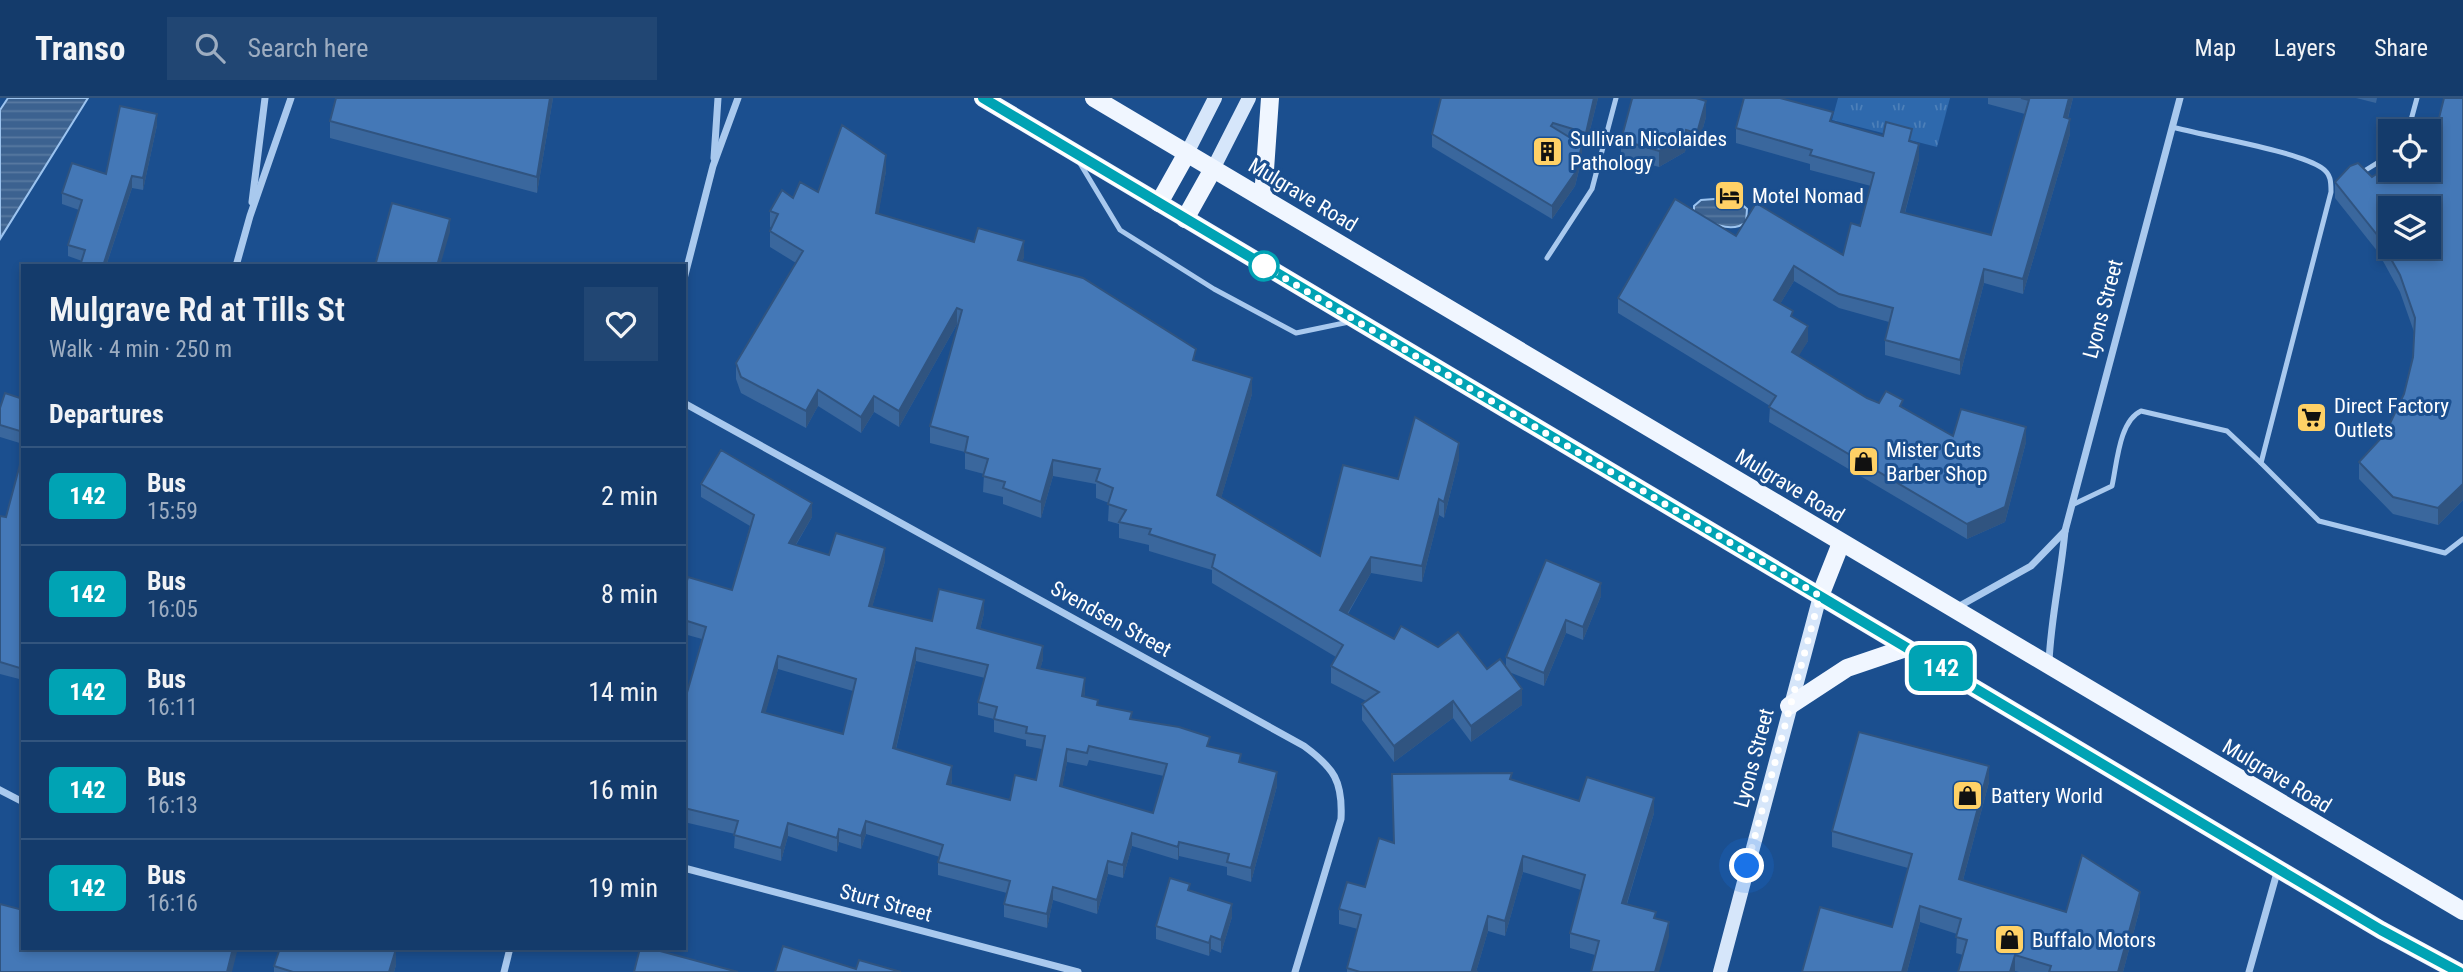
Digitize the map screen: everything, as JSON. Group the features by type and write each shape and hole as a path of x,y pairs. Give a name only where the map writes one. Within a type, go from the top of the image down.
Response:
{"main road":[{"path":"983,98 2381,930 2459,972"},
{"path":"1100,102 1124,98"},
{"path":"1263,198 1270,98"},
{"name":"Mulgrave Road","path":"1100,102 2463,911"},
{"path":"1159,203 1187,153"},
{"path":"1185,219 1213,169"},
{"path":"1820,596 1841,543"},
{"path":"1789,706 1847,668 1906,648"}],"street":[{"path":"250,216 265,98"},
{"path":"237,264 250,216 292,98"},
{"path":"713,166 718,98"},
{"path":"686,271 713,166 738,98"},
{"path":"1187,153 1215,98"},
{"path":"1213,169 1249,98"},
{"name":"Lyons Street","path":"2049,667 2052,612 2061,573 2065,531 2180,98"},
{"name":"Svendsen Street","path":"686,403 1280,732 1324,760 1335,776 1342,794 1341,819 1295,972"},
{"path":"1953,610 2031,566 2065,531"},
{"name":"Lyons Street","path":"1720,972 1820,596"},
{"path":"0,790 21,801"},
{"path":"2249,972 2278,868"},
{"name":"Sturt Street","path":"686,869 1078,972"},
{"path":"504,972 510,950"}],"lane":[{"path":"1547,258 1592,189 1616,98"},
{"path":"2411,119 2417,98"},
{"path":"2172,127 2302,159 2323,168 2331,178 2331,192 2261,463"},
{"path":"1072,151 1111,219 1148,250 1258,315 1296,333 1356,321"},
{"path":"2353,177 2378,162"},
{"path":"2331,178 2342,178"},
{"path":"2071,505 2112,486 2126,425 2133,415 2141,411 2227,431 2319,520 2445,553 2463,539"}],"green space":[{"path":"1838,98 1950,98 1937,147 1832,120"}],"shaded area":[{"path":"8,98 88,98 0,239 0,110"},
{"path":"1736,199 1747,209 1746,222 1727,227 1705,219 1694,211 1694,206 1701,200"}],"building":[{"path":"336,98 550,98 537,177 330,121"},
{"path":"1441,98 1594,98 1586,133 1553,123 1551,126 1582,145 1575,173 1552,206 1432,134"},
{"path":"1633,98 1696,98 1706,101 1697,133 1686,130 1685,136 1659,151 1621,140"},
{"path":"1744,98 1780,98 1833,112 1830,121 1883,136 1886,122 1912,129 1909,141 1919,144 1901,212 1991,235 2029,100 2021,98 2069,98 2064,117 2070,119 2023,279 1984,269 1960,360 1885,340 1893,308 1839,294 1794,266 1774,300 1793,311 1791,316 1808,326 1792,352 1867,398 1879,403 1886,391 1903,400 1900,406 1953,436 1961,409 2026,427 2005,507 1967,524 1769,407 1776,396 1618,298 1675,199 1736,236 1756,203 1843,255 1851,223 1860,226 1874,173 1810,155 1812,150 1736,128"},
{"path":"2444,98 2463,98 2463,484 2438,508 2393,497 2359,462 2385,434 2404,394 2413,357 2415,318 2400,275 2391,259 2441,259 2441,196 2378,196 2378,236 2335,182 2350,166 2358,163 2372,177 2378,173 2378,182 2441,182 2441,119 2439,119"},
{"path":"120,106 157,114 143,178 132,176 104,264 81,264 85,250 68,245 82,200 62,193 72,163 106,174"},
{"path":"842,125 886,155 876,213 974,242 978,228 1024,241 1018,260 1083,278 1196,349 1193,360 1252,378 1217,495 1320,556 1343,465 1398,479 1415,417 1459,443 1444,502 1439,499 1422,566 1371,557 1340,610 1394,639 1401,626 1438,647 1458,632 1487,669 1500,659 1522,689 1471,726 1453,701 1394,746 1362,704 1379,692 1331,666 1343,645 1212,567 1215,555 1149,534 1151,529 1119,522 1126,510 1108,504 1113,488 1096,481 1100,469 1053,460 1041,502 1003,488 1005,482 983,476 988,459 965,452 968,437 930,426 962,310 957,308 899,411 874,396 861,417 818,390 806,411 741,377 736,363 803,251 770,231 778,214 770,211 782,190 793,198 800,182 818,192"},
{"path":"392,203 450,219 438,264 376,264"},
{"path":"5,393 21,398 21,431 0,425 0,408"},
{"path":"721,450 812,503 789,543 829,555 836,533 885,548 869,606 932,621 939,589 984,600 977,628 1043,646 1037,668 1085,678 1082,696 1098,700 1097,705 1132,712 1130,719 1179,727 1210,737 1207,746 1241,754 1239,762 1277,772 1251,868 1227,862 1229,854 1179,842 1178,847 1132,833 1123,865 1108,861 1097,900 1053,887 1047,914 1004,904 1010,881 938,862 943,845 866,821 861,836 839,829 837,838 788,823 781,848 734,835 738,821 686,808 686,696 706,627 686,621 686,584 688,577 732,590 754,515 701,484","holes":["916,648 988,665 978,702 997,707 994,719 1027,727 1026,733 1045,736 1036,780 1015,775 1010,800 947,784 952,766 893,748","778,656 856,679 843,734 762,712","1089,746 1167,764 1153,813 1060,786 1067,749 1087,753"]},
{"path":"21,461 21,668 0,662 0,516 6,517"},
{"path":"1546,560 1601,583 1583,627 1566,620 1544,673 1506,657"},
{"path":"1859,732 1989,766 1959,879 2066,912 2082,855 2140,892 2118,972 2049,972 2051,966 2015,955 2010,972 1958,972 1967,940 1956,937 1961,919 1920,906 1902,972 1802,972 1820,907 1892,927 1912,854 1832,831"},
{"path":"1512,773 1510,779 1579,801 1587,777 1654,798 1622,903 1656,912 1654,918 1669,922 1655,972 1591,972 1599,941 1570,933 1585,875 1523,856 1505,921 1488,916 1472,970 1478,972 1360,972 1347,968 1361,915 1339,909 1347,882 1365,887 1379,838 1394,843 1392,774"},
{"path":"1170,878 1190,884 1188,890 1232,904 1221,940 1211,936 1209,943 1156,926"},
{"path":"0,904 21,909 21,950 232,950 227,972 0,972"},
{"path":"783,946 856,969 859,960 901,972 775,972"},
{"path":"279,950 396,950 389,972 293,972 274,966"},
{"path":"640,950 656,950 738,972 634,972"}],"bus line":[{"name":"142","path":"983,98 2381,930 2459,972"}],"place":[{"name":"Sullivan Nicolaides Pathology","path":"1547,151"},
{"name":"Motel Nomad","path":"1729,196"},
{"name":"Direct Factory Outlets","path":"2311,418"},
{"name":"Mister Cuts Barber Shop","path":"1863,462"},
{"name":"Battery World","path":"1968,796"},
{"name":"Buffalo Motors","path":"2009,940"}],"route":[{"path":"1264,266 1820,596 1747,866"}]}
